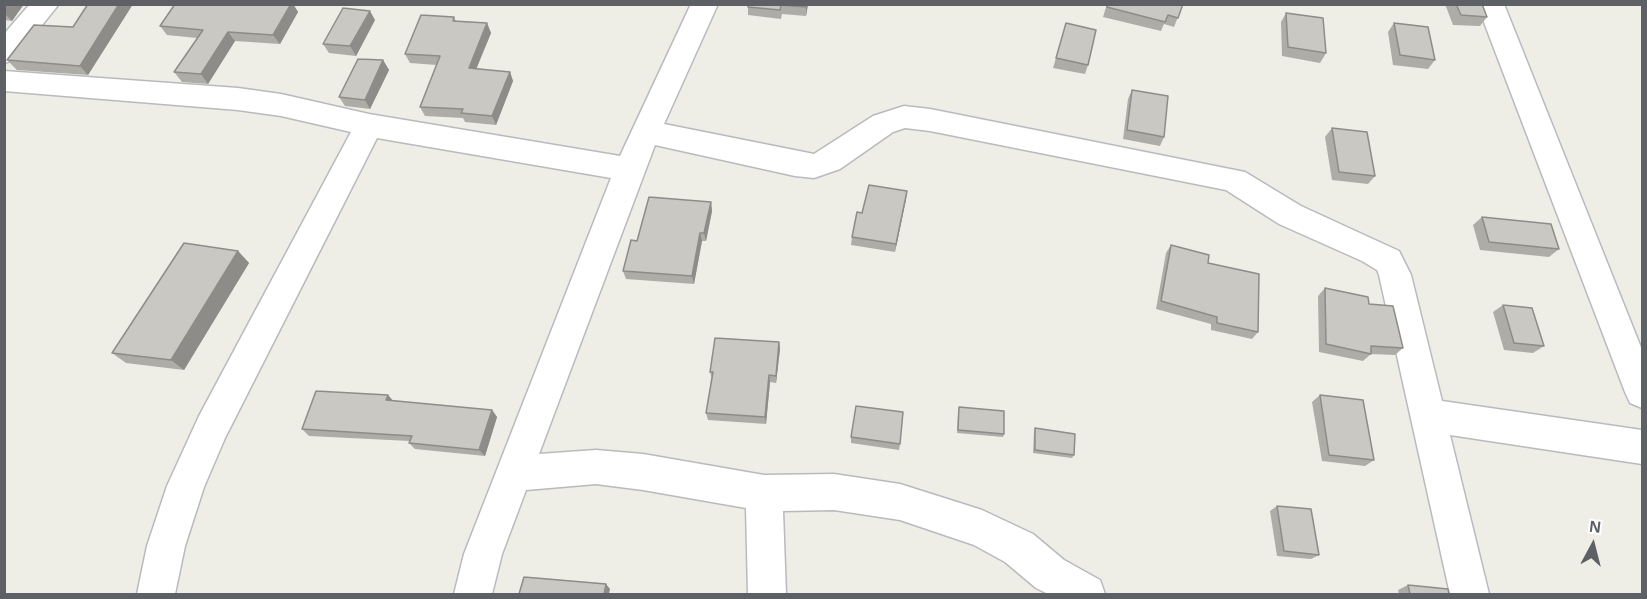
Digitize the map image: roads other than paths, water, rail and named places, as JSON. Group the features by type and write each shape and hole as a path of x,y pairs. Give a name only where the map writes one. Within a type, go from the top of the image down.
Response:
{"street":[{"path":"4,53 46,4"},
{"path":"473,594 483,554 513,472 629,169 705,4"},
{"path":"1490,4 1642,392"},
{"path":"4,81 238,99 281,105 369,125 629,169"},
{"path":"647,132 813,166 829,161 883,124 904,117 930,120 1234,180 1290,215 1373,252 1388,261 1395,275 1469,594"},
{"path":"156,594 166,546 186,486 212,428 369,125"},
{"path":"1429,415 1642,447"},
{"path":"513,472 596,467 643,472 764,493 834,492 900,502 982,529 1019,548 1050,574 1086,594"},
{"path":"764,493 767,594"}]}
